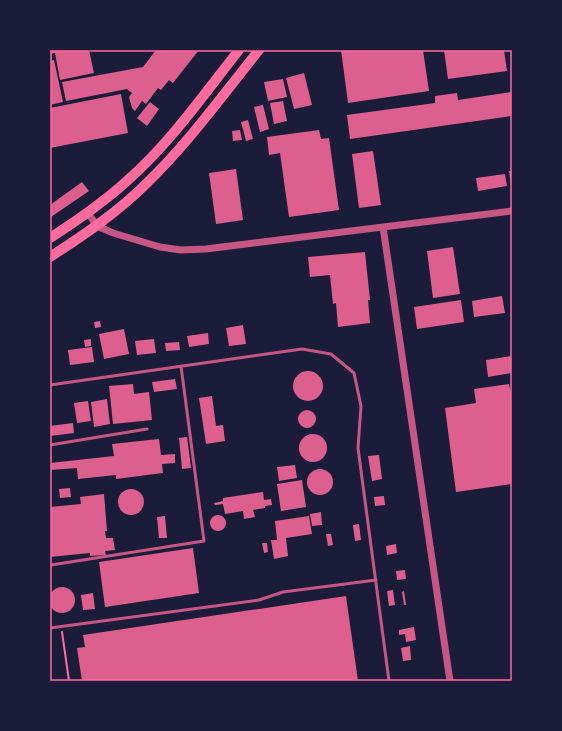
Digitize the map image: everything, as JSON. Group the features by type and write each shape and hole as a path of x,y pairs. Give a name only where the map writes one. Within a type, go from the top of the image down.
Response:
{"main road":[{"path":"50,238 88,213 129,180 155,154 184,120 239,50"},
{"path":"50,257 98,226 147,184 171,158 259,50"}],"street":[{"path":"88,213 98,226 113,233 160,247 181,250 212,248 512,211"},
{"path":"383,227 450,681"}],"lane":[{"path":"50,384 302,349 331,354 354,373 361,406 358,448 389,681"},
{"path":"51,565 204,541 181,366"},
{"path":"50,445 147,429"},
{"path":"50,628 259,600 283,592 376,580"}],"path":[{"path":"61,627 70,681"}],"building":[{"path":"50,50 89,50 94,73 60,80 55,53 50,54"},
{"path":"156,50 199,50 173,83 169,80 161,90 158,88 146,104 142,101 135,111 132,108 129,97 132,93 127,89 66,101 62,82 143,67"},
{"path":"341,50 423,50 429,91 348,103"},
{"path":"444,50 504,50 507,71 448,79"},
{"path":"54,60 63,102 50,105 50,61"},
{"path":"304,73 312,105 294,109 286,78"},
{"path":"283,79 287,97 268,101 264,82"},
{"path":"511,92 512,116 350,139 347,115 435,103 435,96 457,93 458,100"},
{"path":"121,94 128,133 50,148 50,108"},
{"path":"283,101 287,121 274,124 270,103"},
{"path":"150,102 159,109 147,126 137,118"},
{"path":"263,105 269,129 260,132 254,107"},
{"path":"248,120 253,139 246,141 241,122"},
{"path":"240,130 242,140 233,141 232,131"},
{"path":"319,130 321,139 329,138 339,210 289,217 280,153 269,155 267,137"},
{"path":"373,151 381,205 359,208 352,154"},
{"path":"236,169 243,220 216,224 209,173"},
{"path":"509,171 512,171 512,186 511,186"},
{"path":"505,174 507,186 478,191 476,178"},
{"path":"82,182 89,191 51,217 50,205"},
{"path":"453,247 460,294 433,298 427,251"},
{"path":"365,252 370,300 368,300 370,323 338,327 336,303 333,304 330,275 310,277 308,257"},
{"path":"502,296 505,313 474,317 472,301"},
{"path":"461,300 464,322 417,329 414,307"},
{"path":"100,321 101,327 95,328 94,322"},
{"path":"243,325 246,344 229,346 226,328"},
{"path":"124,329 129,354 104,359 99,334"},
{"path":"208,333 209,344 189,347 187,336"},
{"path":"91,339 91,346 85,347 84,340"},
{"path":"154,339 156,353 137,355 135,341"},
{"path":"179,342 180,350 166,351 165,343"},
{"path":"92,347 94,362 70,365 68,350"},
{"path":"512,356 512,373 488,377 486,360"},
{"path":"308,371 319,375 323,386 319,397 308,401 297,397 293,386 297,375"},
{"path":"175,379 177,389 154,392 152,382"},
{"path":"133,384 134,394 149,392 152,420 113,424 109,386"},
{"path":"509,384 512,398 512,484 456,492 445,408 476,403 474,389"},
{"path":"212,396 216,426 223,425 225,441 206,444 199,398"},
{"path":"107,399 110,424 94,427 91,402"},
{"path":"88,401 91,421 77,423 74,403"},
{"path":"307,410 311,411 315,415 315,423 311,427 307,428 303,427 299,423 298,419 299,415 303,411"},
{"path":"73,423 74,433 50,436 50,426"},
{"path":"313,434 323,438 327,448 323,458 313,462 303,458 299,448 303,438"},
{"path":"187,437 191,468 182,469 179,438"},
{"path":"159,439 161,455 175,454 175,463 162,464 163,473 116,479 116,475 78,479 77,468 50,470 50,463 114,456 112,444"},
{"path":"379,455 382,479 372,481 368,456"},
{"path":"295,465 297,478 279,481 277,467"},
{"path":"320,469 329,473 333,482 329,491 320,495 311,491 307,482 311,473"},
{"path":"302,480 306,507 281,511 277,484"},
{"path":"70,488 71,497 60,498 59,489"},
{"path":"131,489 140,493 144,502 140,511 131,515 122,511 118,502 122,493"},
{"path":"263,492 264,500 271,499 272,505 253,510 255,517 244,519 243,511 225,514 223,504 215,505 214,503 223,501 223,498"},
{"path":"104,494 107,531 105,531 106,538 113,538 115,550 105,551 106,555 90,556 90,553 50,557 50,507 81,504 80,497"},
{"path":"384,496 385,505 375,506 374,497"},
{"path":"321,512 322,525 312,526 310,514"},
{"path":"218,515 225,520 226,523 221,530 218,531 211,526 210,523 215,516"},
{"path":"165,516 167,538 159,538 157,517"},
{"path":"309,516 312,534 286,538 288,556 274,559 271,540 277,540 275,521"},
{"path":"359,524 361,540 355,541 353,525"},
{"path":"326,534 331,534 333,545 328,546"},
{"path":"262,543 267,543 268,552 264,553"},
{"path":"396,544 397,553 387,555 386,546"},
{"path":"193,548 199,593 105,607 99,562"},
{"path":"405,570 406,579 397,580 396,571"},
{"path":"62,587 71,591 75,600 71,609 62,613 53,609 49,600 53,591"},
{"path":"393,590 395,605 389,606 387,591"},
{"path":"404,591 406,605 404,605 402,592"},
{"path":"93,593 95,609 83,610 81,595"},
{"path":"346,596 358,681 82,681 77,648 85,647 83,635"},
{"path":"414,627 416,640 406,642 405,634 399,635 399,630"},
{"path":"410,646 411,660 403,661 401,648"}]}
